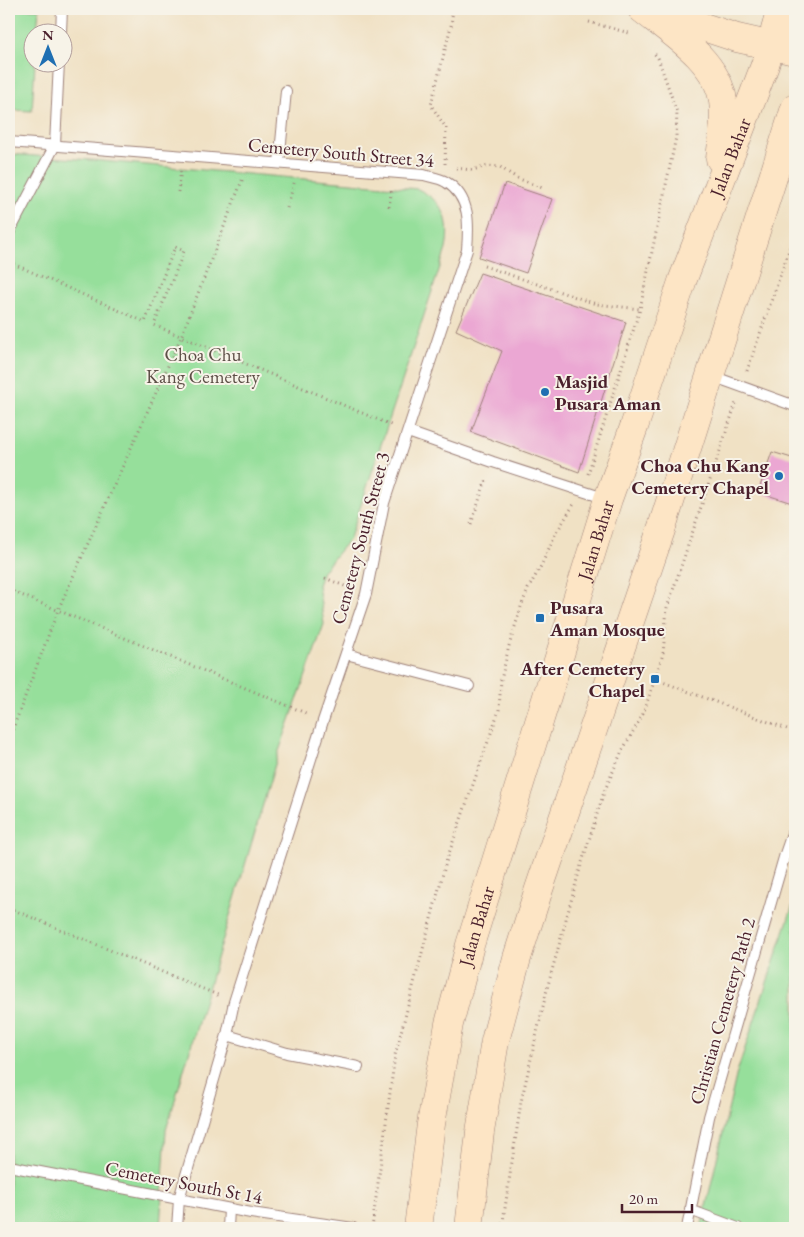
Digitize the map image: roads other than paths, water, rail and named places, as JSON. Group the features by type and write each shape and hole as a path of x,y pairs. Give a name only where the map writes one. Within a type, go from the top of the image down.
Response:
{"main road":[{"path":"642,9 700,56 716,80 723,100 724,123 717,195"},
{"path":"650,9 737,38 783,48"},
{"name":"Jalan Bahar","path":"418,1228 431,1124 449,1024 470,945 608,499 683,279 717,195 765,65 783,48 780,9"},
{"path":"469,1228 480,1132 495,1042 517,958 663,524 795,108"},
{"path":"775,173 795,154"}],"lane":[{"path":"61,22 62,9"},
{"path":"9,233 55,145 59,72"},
{"path":"279,164 286,91"},
{"name":"Cemetery South Street 34","path":"9,142 424,175 445,180 457,192 467,209 469,226 467,250 408,432"},
{"path":"710,375 741,388 795,406"},
{"path":"408,432 608,499"},
{"name":"Cemetery South Street 3","path":"177,1228 179,1199 227,1034 234,1002 323,721 366,594 384,503 408,432"},
{"path":"346,654 469,686"},
{"name":"Christian Cemetery Path 2","path":"687,1228 709,1117 795,825"},
{"path":"227,1034 287,1053 358,1067"},
{"name":"Cemetery South St 14","path":"9,1166 229,1209 353,1228"},
{"path":"228,1228 229,1209"},
{"path":"690,1210 738,1228"}],"place":[{"name":"Masjid Pusara Aman","path":"545,392"},
{"name":"Choa Chu Kang Cemetery Chapel","path":"779,476"},
{"name":"Pusara Aman Mosque","path":"540,618"},
{"name":"After Cemetery Chapel","path":"655,679"}],"park label":[{"name":"Choa Chu Kang Cemetery","path":"203,365"}]}
